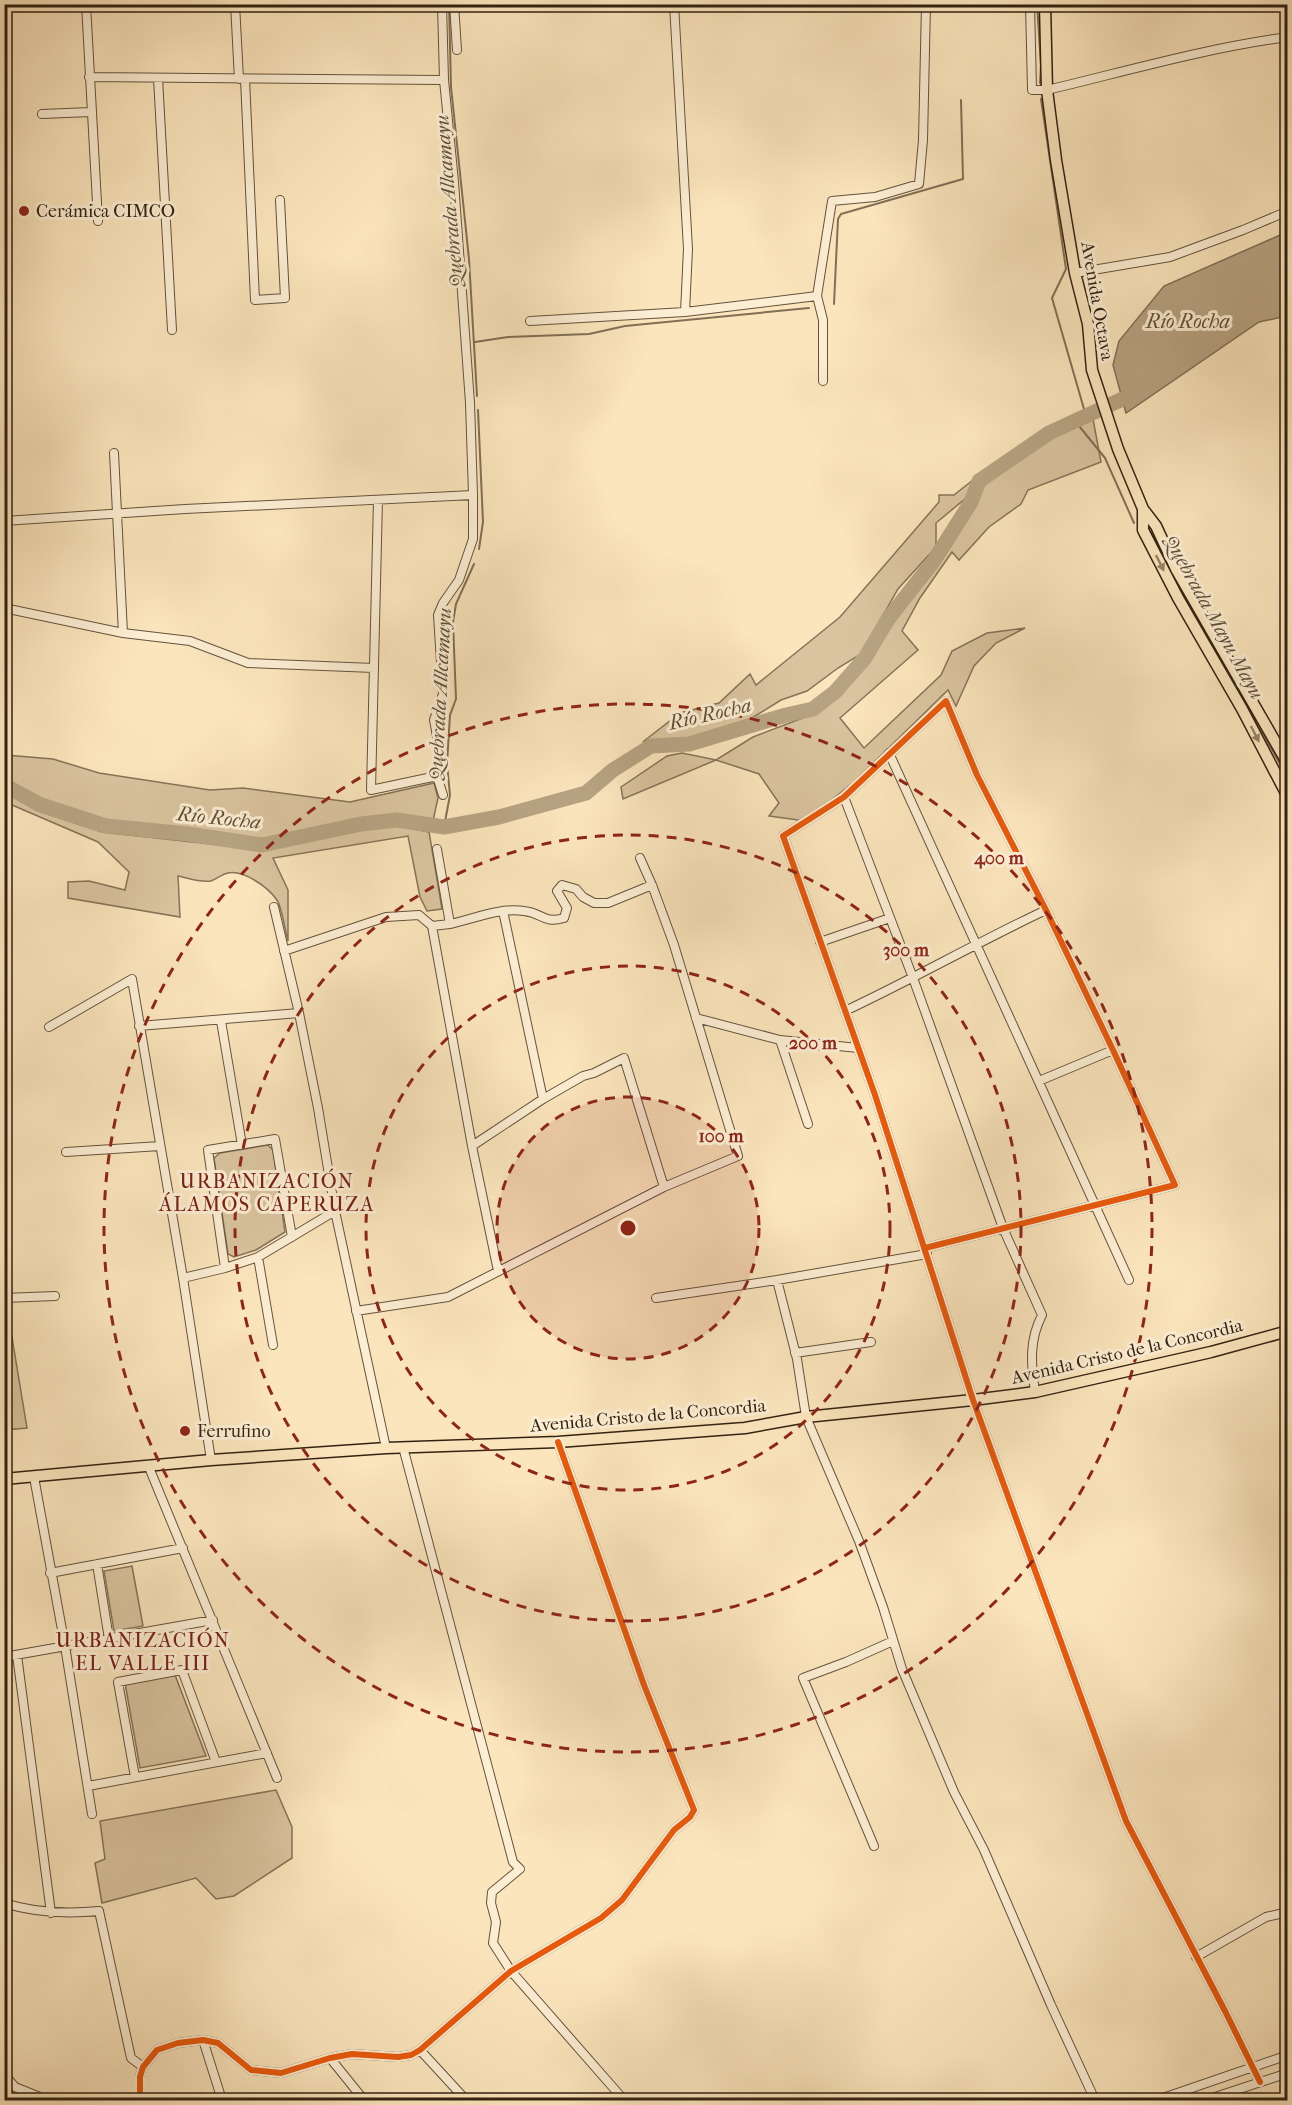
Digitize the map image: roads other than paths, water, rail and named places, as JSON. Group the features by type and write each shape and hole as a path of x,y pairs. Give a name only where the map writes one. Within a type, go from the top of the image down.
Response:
{"main road":[{"name":"Avenida Octava","path":"1045,4 1047,90 1076,273 1088,324 1092,370 1118,449 1143,509 1156,526 1176,569 1287,764"},
{"name":"Avenida Octava","path":"1143,509 1143,530 1242,709 1287,797"},
{"name":"Avenida Cristo de la Concordia","path":"4,1479 211,1460 404,1447 558,1442 744,1428 806,1417 1035,1392 1200,1354 1287,1331"}],"street":[{"path":"86,4 98,221"},
{"path":"235,4 242,79 255,300 285,298 280,200"},
{"path":"442,4 444,80 455,194 470,404 473,495 473,538 459,580 443,603 438,615 443,694 434,720 439,747 437,776 443,795"},
{"path":"454,4 457,50"},
{"path":"674,4 688,249 686,312"},
{"path":"823,381 823,320 817,296 832,201 875,197 918,184 923,140 926,4"},
{"path":"1030,4 1032,90 1047,90 1169,60 1257,41 1287,37"},
{"path":"89,77 444,80"},
{"path":"158,78 172,330"},
{"path":"42,114 91,112"},
{"path":"1076,273 1170,257 1287,211"},
{"path":"530,321 686,312 817,296"},
{"path":"114,453 123,633"},
{"path":"4,520 473,495"},
{"path":"378,500 371,790 437,776"},
{"path":"4,609 123,633 190,641 248,663 374,668"},
{"path":"656,1298 777,1280 926,1251 1003,1228 1175,1185 1046,910 977,775 946,701 844,797 783,836 858,1048 926,1251 973,1400 1126,1821 1260,2082"},
{"path":"889,753 1128,1280"},
{"path":"844,797 913,978 1003,1228 1042,1315 1034,1331 1031,1363 1035,1392"},
{"path":"437,849 450,924"},
{"path":"356,1311 448,1297 664,1187 738,1156 674,945 640,858"},
{"path":"432,926 503,911 525,910 552,921 564,918 567,908 557,891 562,885 576,889 583,897 594,903 608,903 652,885"},
{"path":"274,907 299,1013 335,1211 386,1448"},
{"path":"845,1011 1046,910"},
{"path":"503,911 543,1099"},
{"path":"284,951 386,917 419,915 432,926 472,1146 498,1271"},
{"path":"820,942 890,918"},
{"path":"49,1027 132,979 183,1278 211,1460"},
{"path":"139,1026 299,1013"},
{"path":"696,1018 780,1040 858,1048"},
{"path":"220,1021 242,1145"},
{"path":"780,1040 808,1124"},
{"path":"1039,1081 1113,1050"},
{"path":"472,1146 543,1099 583,1076 624,1058 664,1187"},
{"path":"225,1268 208,1150 275,1139 292,1237"},
{"path":"66,1152 160,1146"},
{"path":"183,1278 258,1257 335,1211"},
{"path":"258,1257 273,1345"},
{"path":"777,1280 795,1353 806,1417 859,1541 902,1669 954,1792 984,1850 1051,2006 1095,2100"},
{"path":"4,1298 55,1296"},
{"path":"795,1353 871,1342"},
{"path":"140,2100 140,2077 143,2067 157,2050 178,2043 203,2040 218,2043 251,2070 281,2073 330,2058 352,2054 398,2057 411,2055 420,2050 511,1971 601,1918 622,1900 674,1830 690,1817 694,1810 689,1803 644,1685 558,1442"},
{"path":"404,1447 513,1862 520,1869 492,1892 491,1903 496,1922 493,1943 511,1971 624,2100"},
{"path":"148,1465 277,1778"},
{"path":"34,1477 65,1646 92,1814"},
{"path":"50,1573 183,1548"},
{"path":"97,1564 109,1639"},
{"path":"4,1657 213,1620"},
{"path":"874,1846 803,1678 893,1641"},
{"path":"17,1655 51,1913"},
{"path":"135,1777 118,1682 182,1670 216,1762"},
{"path":"88,1786 267,1753"},
{"path":"4,1903 51,1913 99,1911 131,2058 143,2067"},
{"path":"1197,1957 1266,1917 1287,1912"},
{"path":"203,2040 222,2100"},
{"path":"420,2050 466,2100"},
{"path":"1156,2100 1170,2098 1287,2055"},
{"path":"330,2058 364,2100"},
{"path":"1206,2100 1287,2073"},
{"path":"4,2074 15,2086 47,2100"}],"water":[{"name":"Río Rocha","path":"1287,232 1287,316 1259,322 1126,413 1113,365 1119,341 1164,286"}],"waterway":[{"name":"Quebrada Allcamayu","path":"449,4 451,87 469,259 477,396"},
{"path":"1037,4 1040,83"},
{"path":"1041,99 1066,269 1052,298 1086,416"},
{"path":"834,304 838,219 841,214 963,179 961,100"},
{"path":"475,342 508,337 589,334 625,326 809,308"},
{"name":"Río Rocha","path":"4,785 41,805 106,826 188,834 262,845 361,824 397,820 444,827 499,817 586,793 613,770 651,746 689,744 813,709 835,692 865,658 888,619 933,562 971,502 979,481 1049,433 1140,391"},
{"name":"Quebrada Allcamayu","path":"478,410 483,522 479,549"},
{"name":"Quebrada Mayu Mayu","path":"1075,421 1105,458 1134,523"},
{"name":"Quebrada Mayu Mayu","path":"1151,532 1165,561 1288,778"},
{"name":"Quebrada Allcamayu","path":"444,827 450,795 447,764 450,715 456,699 453,622 456,604 474,564"}],"place":[{"name":"Cerámica CIMCO","path":"24,211"},
{"name":"Ferrufino","path":"185,1431"}],"district":[{"name":"URBANIZACIÓN ÁLAMOS CAPERUZA","path":"267,1192"},
{"name":"URBANIZACIÓN EL VALLE III","path":"143,1652"}]}
